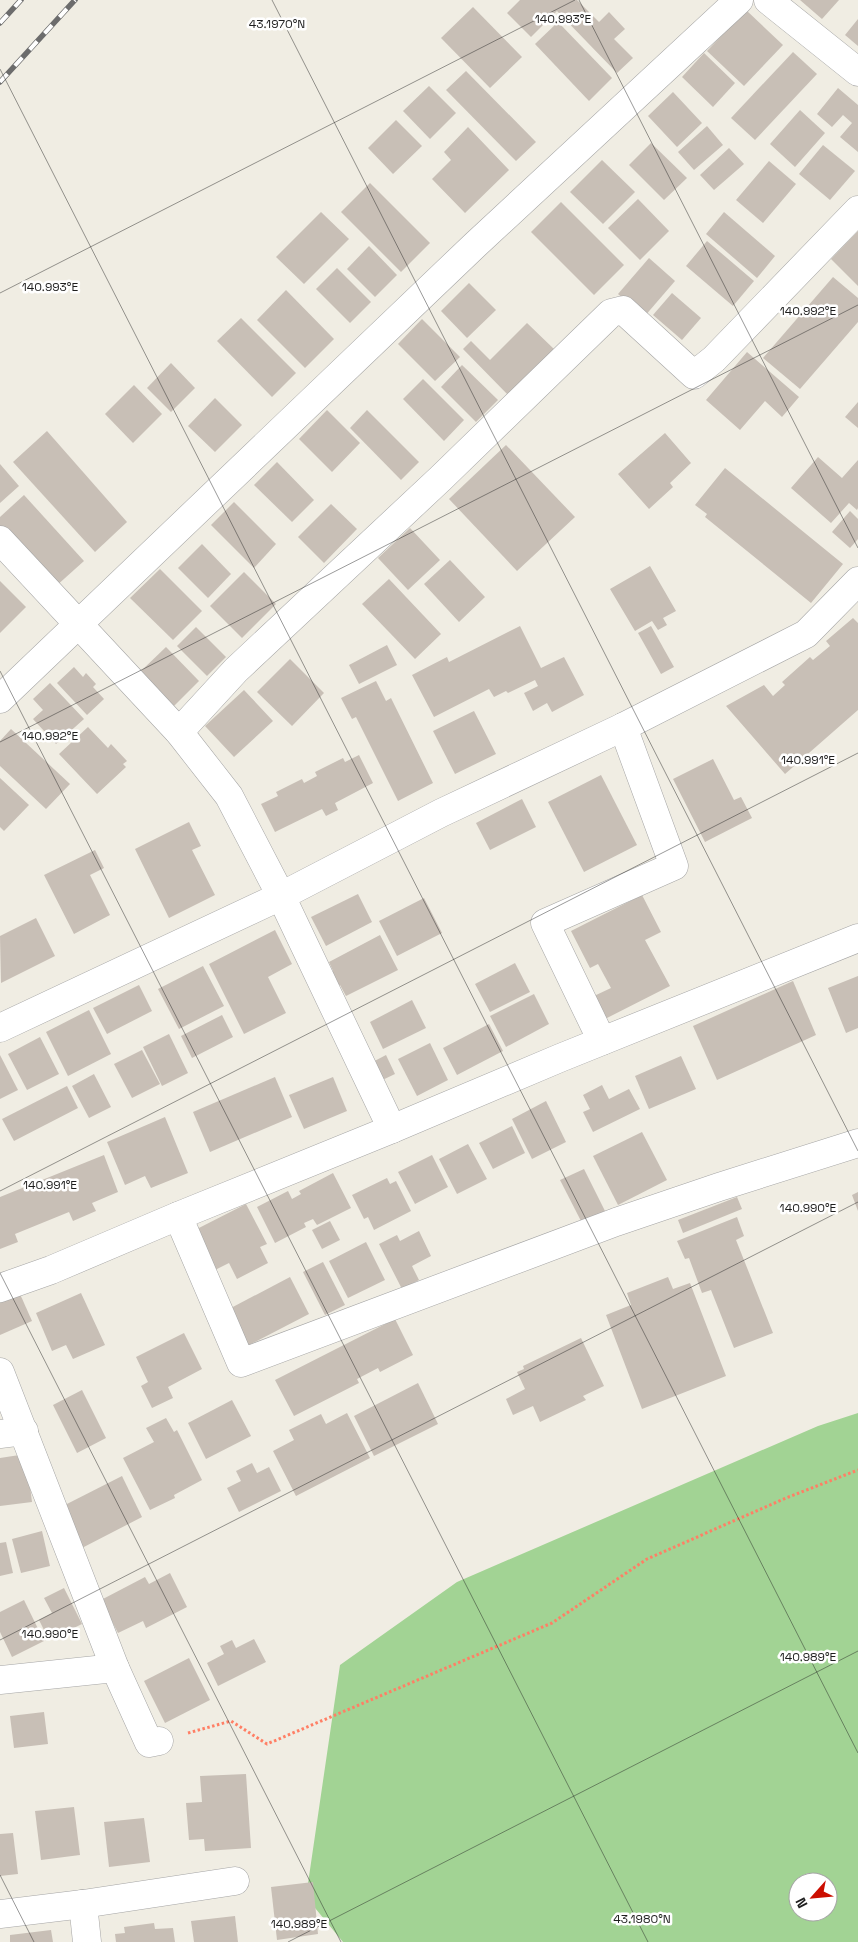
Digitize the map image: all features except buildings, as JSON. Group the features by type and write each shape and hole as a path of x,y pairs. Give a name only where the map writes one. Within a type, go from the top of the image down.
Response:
{"street":[{"path":"0,699 482,238 740,0"},
{"path":"768,0 858,72"},
{"path":"179,732 236,670 441,478 611,313 623,310 694,375 714,359 858,210"},
{"path":"0,540 179,732 229,796 281,896 392,1129"},
{"path":"0,1028 281,896 441,814 623,727 763,654 806,634 858,581"},
{"path":"602,1041 545,924 674,866 623,727"},
{"path":"0,1288 51,1270 602,1041 858,938"},
{"path":"178,1216 241,1363 616,1222 858,1143"},
{"path":"0,1372 12,1433 149,1743 159,1742"},
{"path":"0,1680 115,1668"},
{"path":"0,1914 82,1904 235,1881"},
{"path":"82,1904 87,1942"}],"path":[{"path":"159,1742 231,1721 267,1744 552,1622 647,1560 786,1498 858,1470"}],"green space":[{"path":"858,1413 858,1942 343,1942 306,1897 340,1665 457,1582 818,1426"}],"railway":[{"path":"0,23 21,0"},
{"path":"0,82 75,0"}]}
